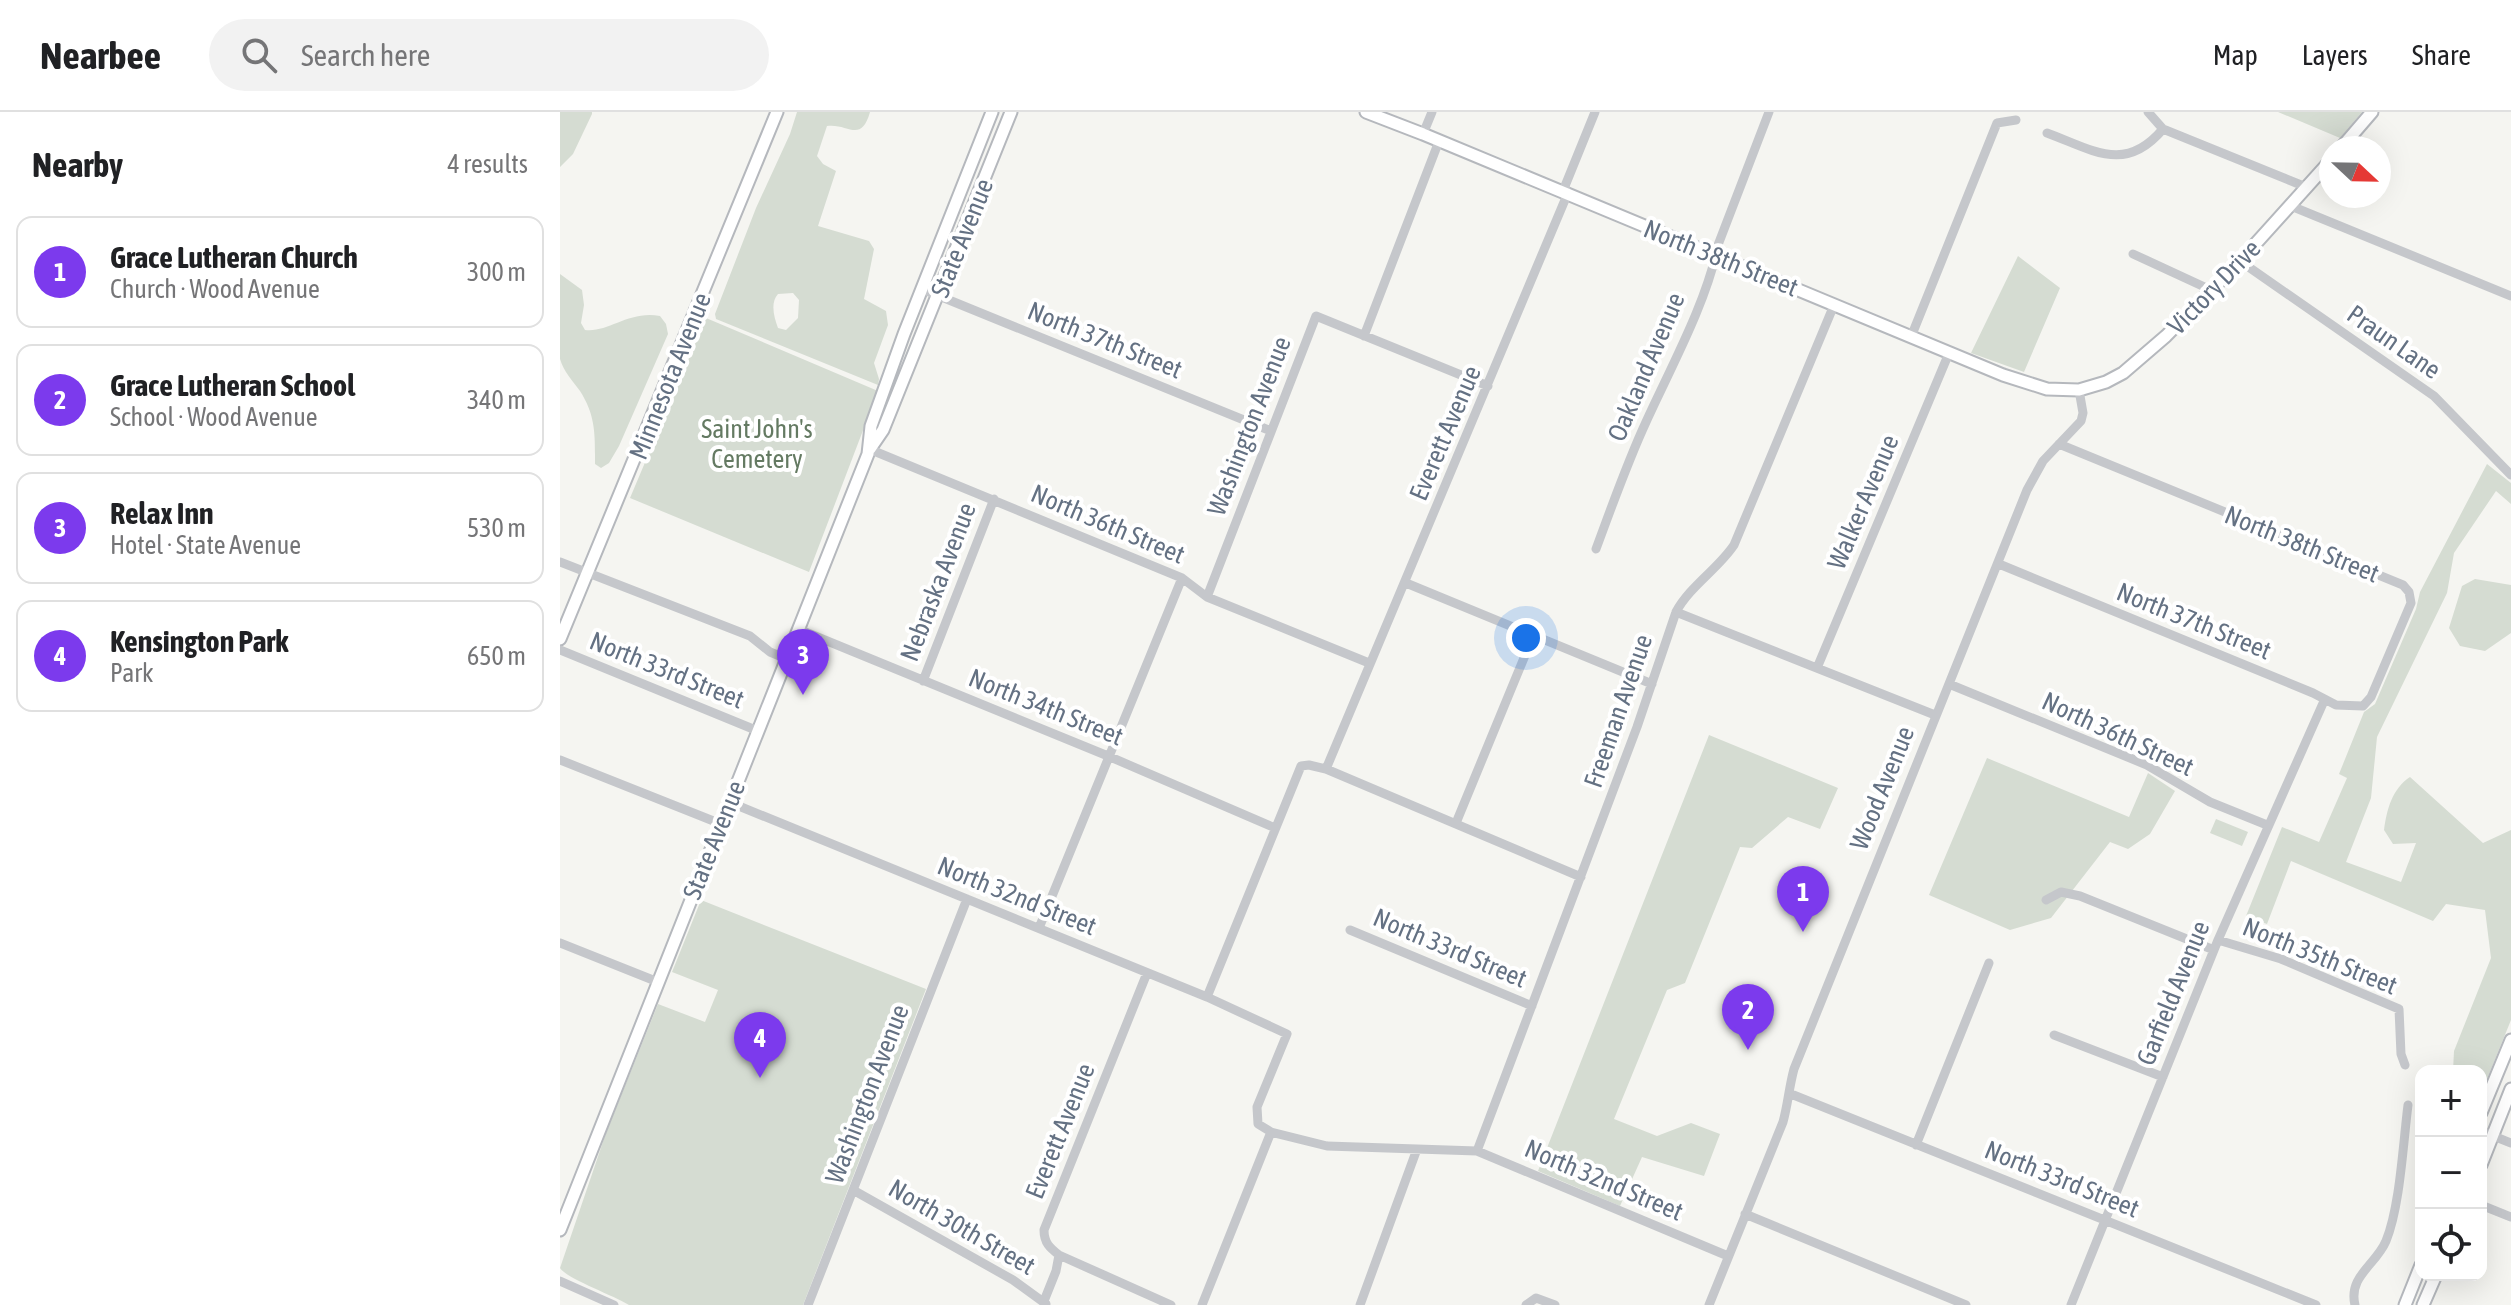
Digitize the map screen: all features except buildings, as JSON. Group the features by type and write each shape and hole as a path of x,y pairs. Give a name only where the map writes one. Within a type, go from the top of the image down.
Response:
{"main road":[{"name":"Minnesota Avenue","path":"560,639 777,112"},
{"name":"North 38th Street","path":"1366,112 2026,384 2047,389 2079,390"},
{"path":"2351,136 2372,112"},
{"name":"State Avenue","path":"869,449 871,426 989,113"},
{"name":"State Avenue","path":"560,1230 869,449 883,430 1010,117"},
{"name":"Victory Drive","path":"2079,390 2106,382 2137,363 2240,261 2319,173"},
{"path":"2487,1098 2511,1040"},
{"path":"2487,1133 2511,1089"},
{"path":"2405,1305 2415,1280"},
{"path":"2423,1305 2433,1281"}],"street":[{"path":"1423,134 1432,112"},
{"name":"Everett Avenue","path":"1326,769 1567,195 1565,186 1595,112"},
{"name":"Oakland Avenue","path":"1596,549 1624,473 1675,361 1769,112"},
{"path":"2148,112 2163,129 2306,187"},
{"path":"989,113 1010,117"},
{"path":"1911,337 1997,123 2016,120"},
{"path":"2047,133 2105,155 2120,157 2136,153 2149,145 2163,129"},
{"path":"1439,141 1364,336 1488,386"},
{"path":"2291,206 2511,296"},
{"path":"2133,254 2211,290"},
{"name":"Praun Lane","path":"2240,261 2427,391 2511,475"},
{"name":"North 37th Street","path":"922,289 1271,431"},
{"name":"Freeman Avenue","path":"1477,1151 1581,877 1676,612 1682,601 1734,545 1834,305"},
{"name":"Washington Avenue","path":"1207,597 1316,316 1364,336"},
{"name":"Walker Avenue","path":"1817,668 1949,353"},
{"name":"Wood Avenue","path":"1709,1305 1783,1122 1794,1069 2034,477 2043,461 2081,421 2083,413 2079,390"},
{"name":"North 38th Street","path":"2059,444 2403,585 2409,592 2411,603 2371,697"},
{"name":"North 36th Street","path":"869,449 1182,578 1207,597 1369,663"},
{"name":"Nebraska Avenue","path":"923,681 994,499"},
{"path":"560,562 750,636 770,652 787,659"},
{"name":"North 37th Street","path":"1999,564 2313,693 2324,701 2356,707 2363,706 2371,697"},
{"path":"1039,928 1182,578"},
{"path":"1406,583 1652,684"},
{"path":"1676,612 1935,715"},
{"name":"North 34th Street","path":"798,629 1275,828"},
{"path":"1456,823 1533,636"},
{"name":"North 33rd Street","path":"560,650 758,731"},
{"name":"North 36th Street","path":"1949,684 2147,765 2210,802 2267,825"},
{"name":"Garfield Avenue","path":"2071,1305 2216,945 2324,701"},
{"path":"560,760 721,824"},
{"path":"1207,997 1301,766 1326,769 1581,877"},
{"name":"North 32nd Street","path":"729,802 1207,997 1287,1034 1257,1107 1258,1124 1271,1132 1327,1146 1477,1151 1728,1256"},
{"path":"2046,900 2061,892 2080,896 2216,945"},
{"name":"Washington Avenue","path":"808,1305 967,899"},
{"name":"North 33rd Street","path":"1350,930 1532,1006"},
{"path":"560,943 658,982"},
{"name":"North 35th Street","path":"2216,945 2281,959 2399,1009 2401,1054 2405,1065"},
{"path":"1916,1145 1989,963"},
{"name":"Everett Avenue","path":"1059,1255 1044,1239 1044,1230 1147,973"},
{"path":"2054,1035 2163,1077"},
{"name":"North 33rd Street","path":"1791,1094 2316,1305"},
{"path":"2355,1305 2352,1292 2357,1280 2380,1253 2390,1231 2408,1105"},
{"path":"1202,1305 1271,1132"},
{"path":"2487,1133 2511,1143"},
{"path":"1360,1305 1417,1149"},
{"name":"North 30th Street","path":"853,1190 1001,1273 1046,1303"},
{"path":"2487,1207 2511,1217"},
{"path":"1745,1214 1966,1305"},
{"path":"1046,1303 1059,1255 1171,1305"},
{"path":"560,1281 614,1305"},
{"path":"1528,1302 1536,1298 1555,1305"}],"green space":[{"path":"560,112 592,114 573,154 560,167"},
{"path":"797,112 870,112 858,130 827,126 817,156 823,164 836,171 818,226 869,241 874,249 864,299 886,311 888,325 874,363 878,385 716,319 715,314 756,208","holes":["793,293 799,300 798,318 786,330 778,328 773,306 778,294"]},
{"path":"2278,112 2362,112 2342,136"},
{"path":"2018,256 2060,288 2024,372 1971,353"},
{"path":"560,274 582,290 584,305 581,323 585,330 649,315 660,316 666,324 668,334 619,446 609,463 601,468 595,464 589,409 560,359"},
{"name":"Saint John's Cemetery","path":"706,318 878,391 809,572 630,498"},
{"path":"2487,464 2511,483 2511,504 2496,491 2454,553 2447,593 2377,737 2371,798 2346,862 2401,882 2416,843 2393,844 2384,830 2391,800 2410,777 2483,843 2511,830 2511,1020 2487,1079 2487,1065 2453,1065 2454,1051 2491,958 2485,910 2446,904 2433,921 2291,861 2267,924 2246,916 2282,827 2319,842 2347,778 2339,774 2364,712 2375,704 2416,609 2420,592"},
{"path":"2475,579 2511,585 2511,633 2485,651 2460,646 2449,628 2462,586"},
{"path":"1709,735 1838,788 1820,829 1788,817 1752,848 1740,847 1685,983 1667,990 1614,1119 1657,1136 1691,1123 1720,1134 1704,1176 1642,1157 1620,1206 1538,1171"},
{"path":"1987,758 2129,817 2148,773 2175,791 2150,834 2128,849 2110,842 2051,918 2010,930 1929,895"},
{"path":"2216,819 2248,832 2242,846 2210,833"},
{"path":"701,900 926,989 803,1305 629,1305 571,1277 560,1268 606,1133 658,1004 705,1022 718,990 672,972"}],"place":[{"name":"Relax Inn","path":"803,695"},
{"name":"Grace Lutheran Church","path":"1803,932"},
{"name":"Grace Lutheran School","path":"1748,1050"},
{"name":"Kensington Park","path":"760,1078"}]}
